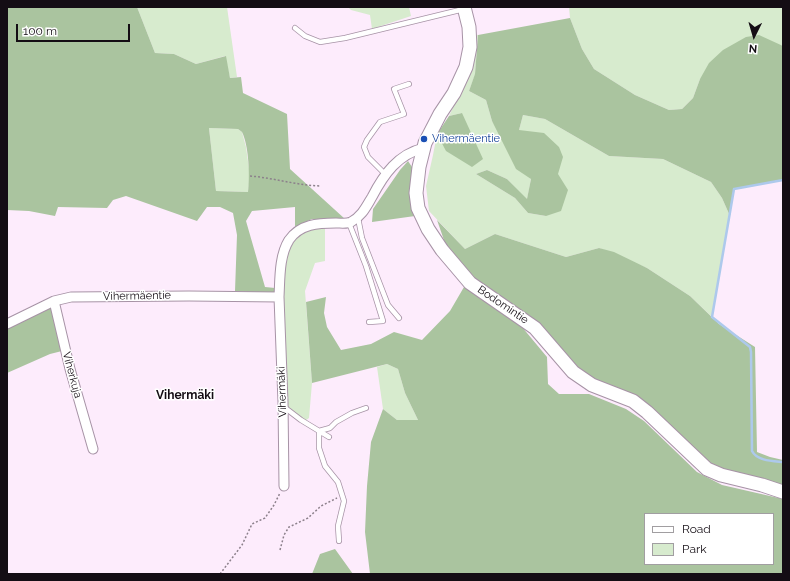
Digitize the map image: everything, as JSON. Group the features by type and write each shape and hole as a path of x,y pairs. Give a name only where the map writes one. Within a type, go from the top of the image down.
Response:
{"street":[{"name":"Bodomintie","path":"464,8 469,27 470,47 466,67 454,93 440,114 424,148 419,167 416,193 418,208 428,229 470,283 535,328 573,372 592,385 633,401 707,469 721,475 783,492"},
{"path":"279,297 280,271 285,250 289,240 297,231 308,225 349,223 358,218 364,212 385,174 392,166 402,158 424,148"},
{"name":"Vihermäentie","path":"7,324 54,301 71,297 279,297"},
{"name":"Vihermäki","path":"279,297 284,486"},
{"name":"Viherkuja","path":"54,301 70,369 93,448"}],"lane":[{"path":"295,28 305,36 320,42 345,38 464,8"},
{"path":"385,174 368,157 364,147 367,140 380,122 404,114 394,89 409,84"},
{"path":"358,218 362,238 388,306 400,318"},
{"path":"349,223 368,272 383,322 369,322"},
{"path":"283,406 301,420 329,437"},
{"path":"319,431 330,428 336,422 352,413 366,408"},
{"path":"319,431 319,448 325,466 338,482 344,501 338,526 339,541"}],"path":[{"path":"250,176 274,179 300,185 320,186"},
{"path":"220,574 242,545 252,524 265,518 284,486"},
{"path":"280,550 284,535 289,527 308,518 321,506 342,495"}],"green space":[{"path":"7,7 137,7 155,53 174,54 196,64 226,56 230,78 241,77 243,93 287,114 290,169 345,219 312,219 295,227 295,207 252,211 246,221 265,287 275,288 274,294 235,291 237,235 233,213 220,207 207,207 197,221 126,196 113,200 107,208 58,207 55,216 29,211 7,210","holes":["209,128 238,129 242,132 248,153 248,192 216,191"]},
{"path":"137,7 227,7 237,77 230,78 225,56 196,64 174,54 155,53"},
{"path":"348,7 409,7 411,16 372,29 370,15 351,10"},
{"path":"569,7 783,7 783,46 780,45 700,79 693,98 682,109 669,110 635,95 594,69 582,49 570,18"},
{"path":"570,18 582,49 594,69 635,95 669,110 682,109 693,98 700,79 709,63 723,50 746,37 759,35 783,46 783,180 734,189 730,216 722,198 711,182 663,159 609,156 545,119 523,115 519,130 544,133 559,147 563,157 558,174 568,190 561,211 546,216 528,213 515,198 476,174 487,170 507,179 527,199 531,179 516,169 492,121 486,100 469,91 475,74 478,35"},
{"path":"474,34 478,35 475,75 469,91 486,100 492,121 531,179 527,200 507,179 487,170 476,174 515,198 528,213 546,216 519,130 523,115 545,119 609,156 663,159 711,182 722,198 730,216 712,317 690,296 647,268 599,248 566,257 495,234 465,249 429,211 426,186 437,134 462,113 449,116 462,88"},
{"path":"462,113 483,159 472,167 446,151 437,134 449,116"},
{"path":"209,128 238,129 242,132 246,147 250,176 248,192 216,191"},
{"path":"408,161 412,167 411,187 415,216 372,222 373,209"},
{"path":"437,220 465,249 495,234 566,257 599,248 614,252 647,268 690,296 719,324 755,347 757,452 783,460 783,490 711,466 645,405 589,379 468,275 445,243"},
{"path":"309,227 325,227 325,261 315,263 305,291 312,383 309,418 305,421 286,405 283,275 291,243 299,233"},
{"path":"464,287 476,293 522,327 547,357 548,384 559,394 589,394 626,409 644,421 697,472 722,485 783,499 783,574 370,574 365,532 371,442 383,409 397,420 418,420 405,393 398,369 387,364 312,383 306,302 326,297 324,313 327,327 341,350 371,344 394,332 422,340 450,311"},
{"path":"51,305 62,351 50,354 7,373 7,327"},
{"path":"387,364 398,369 405,393 418,420 397,420 383,409 377,367"},
{"path":"335,549 353,574 312,574 320,554"}],"waterway":[{"path":"783,180 734,189 712,317 750,347 752,451 761,459 783,462"}],"place":[{"name":"Vihermäentie","path":"424,139"}],"district":[{"name":"Vihermäki","path":"185,395"}]}
